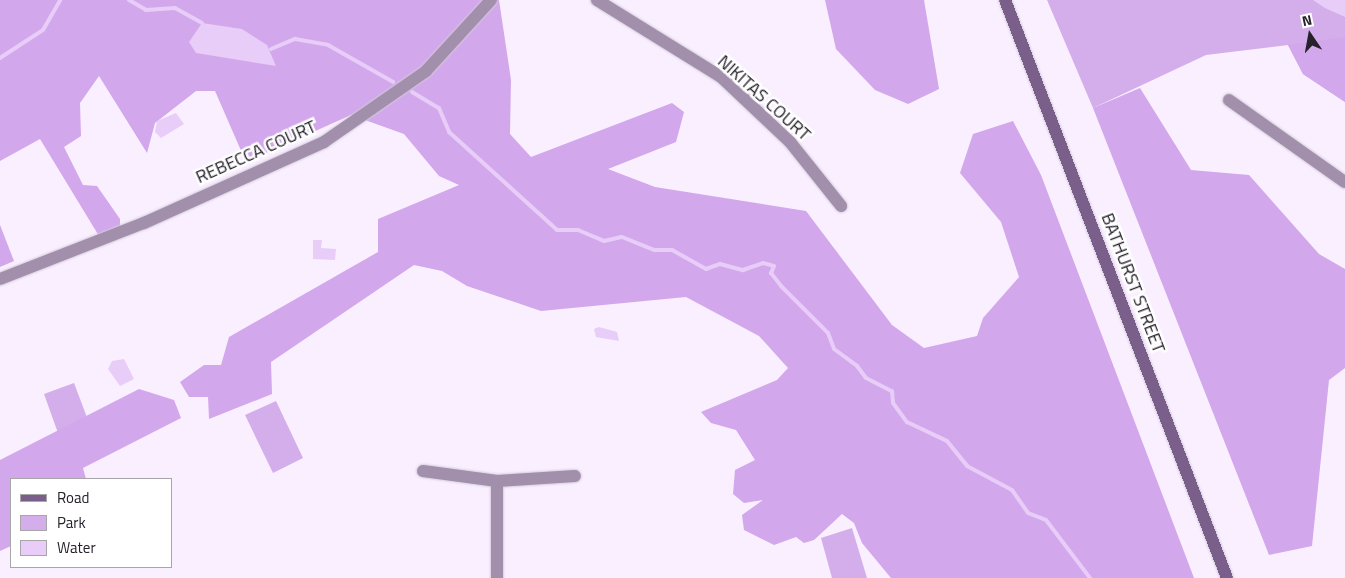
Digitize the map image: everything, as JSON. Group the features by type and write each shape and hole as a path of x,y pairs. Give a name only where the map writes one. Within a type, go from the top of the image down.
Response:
{"main road":[{"name":"BATHURST STREET","path":"1006,0 1227,578"}],"street":[{"name":"REBECCA COURT","path":"0,279 144,223 324,142 426,71 491,0"},
{"name":"NIKITAS COURT","path":"597,0 721,77 790,142 841,206"},
{"path":"1229,100 1345,182"},
{"path":"423,471 496,481 575,476"},
{"path":"496,481 497,578"}],"green space":[{"path":"1047,0 1345,0 1345,102 1303,74 1288,45 1206,55 1093,108"},
{"path":"74,383 94,436 63,447 44,394"},
{"path":"276,401 303,458 273,473 245,415"},
{"path":"852,528 867,578 832,578 821,538"}],"shaded area":[{"path":"0,0 499,0 511,80 510,134 531,157 672,103 684,112 676,142 608,169 655,187 806,211 892,325 924,348 977,336 983,318 1019,277 1001,222 960,173 973,134 1013,121 1041,175 1194,578 891,578 862,543 854,523 842,514 814,540 804,543 796,537 774,545 744,530 742,515 763,500 744,503 733,494 735,470 755,460 736,430 711,423 701,412 777,380 788,368 759,336 686,297 541,311 467,286 442,271 414,265 271,362 272,394 209,419 208,397 189,397 180,382 204,365 221,365 229,337 378,252 378,219 459,185 439,176 404,134 351,115 246,162 215,91 196,91 155,123 147,153 99,76 80,103 81,136 64,147 83,185 97,186 120,219 120,226 99,236 40,139 0,161"},
{"path":"825,0 924,0 939,89 908,104 875,90 836,49"},
{"path":"1345,37 1345,102 1303,74 1288,45"},
{"path":"1140,88 1191,170 1249,175 1319,254 1345,269 1345,368 1329,380 1312,546 1269,555 1093,108"},
{"path":"0,225 14,261 0,267"},
{"path":"139,389 174,400 181,418 83,468 86,478 10,478 10,546 0,551 0,460"}],"water":[{"path":"1313,0 1345,0 1345,17 1325,8"},
{"path":"202,23 242,29 267,45 276,66 196,53 189,42"},
{"path":"176,113 184,124 161,138 155,132 157,121"},
{"path":"313,240 322,240 321,248 336,249 335,260 313,259"},
{"path":"599,327 617,332 619,341 596,337 594,329"},
{"path":"124,359 134,379 120,386 108,369 112,361"}],"waterway":[{"path":"0,58 43,30 60,0"},
{"path":"129,0 146,10 175,8 202,23"},
{"path":"271,49 295,39 328,45 393,82"},
{"path":"412,92 439,108 449,132 557,230 578,230 604,241 622,237 655,250 672,250 706,269 720,264 743,270 763,263 774,266 771,273 781,286 828,333 834,349 857,366 866,378 892,391 893,403 907,422 947,441 967,466 1012,490 1028,513 1046,520 1090,578"}]}
